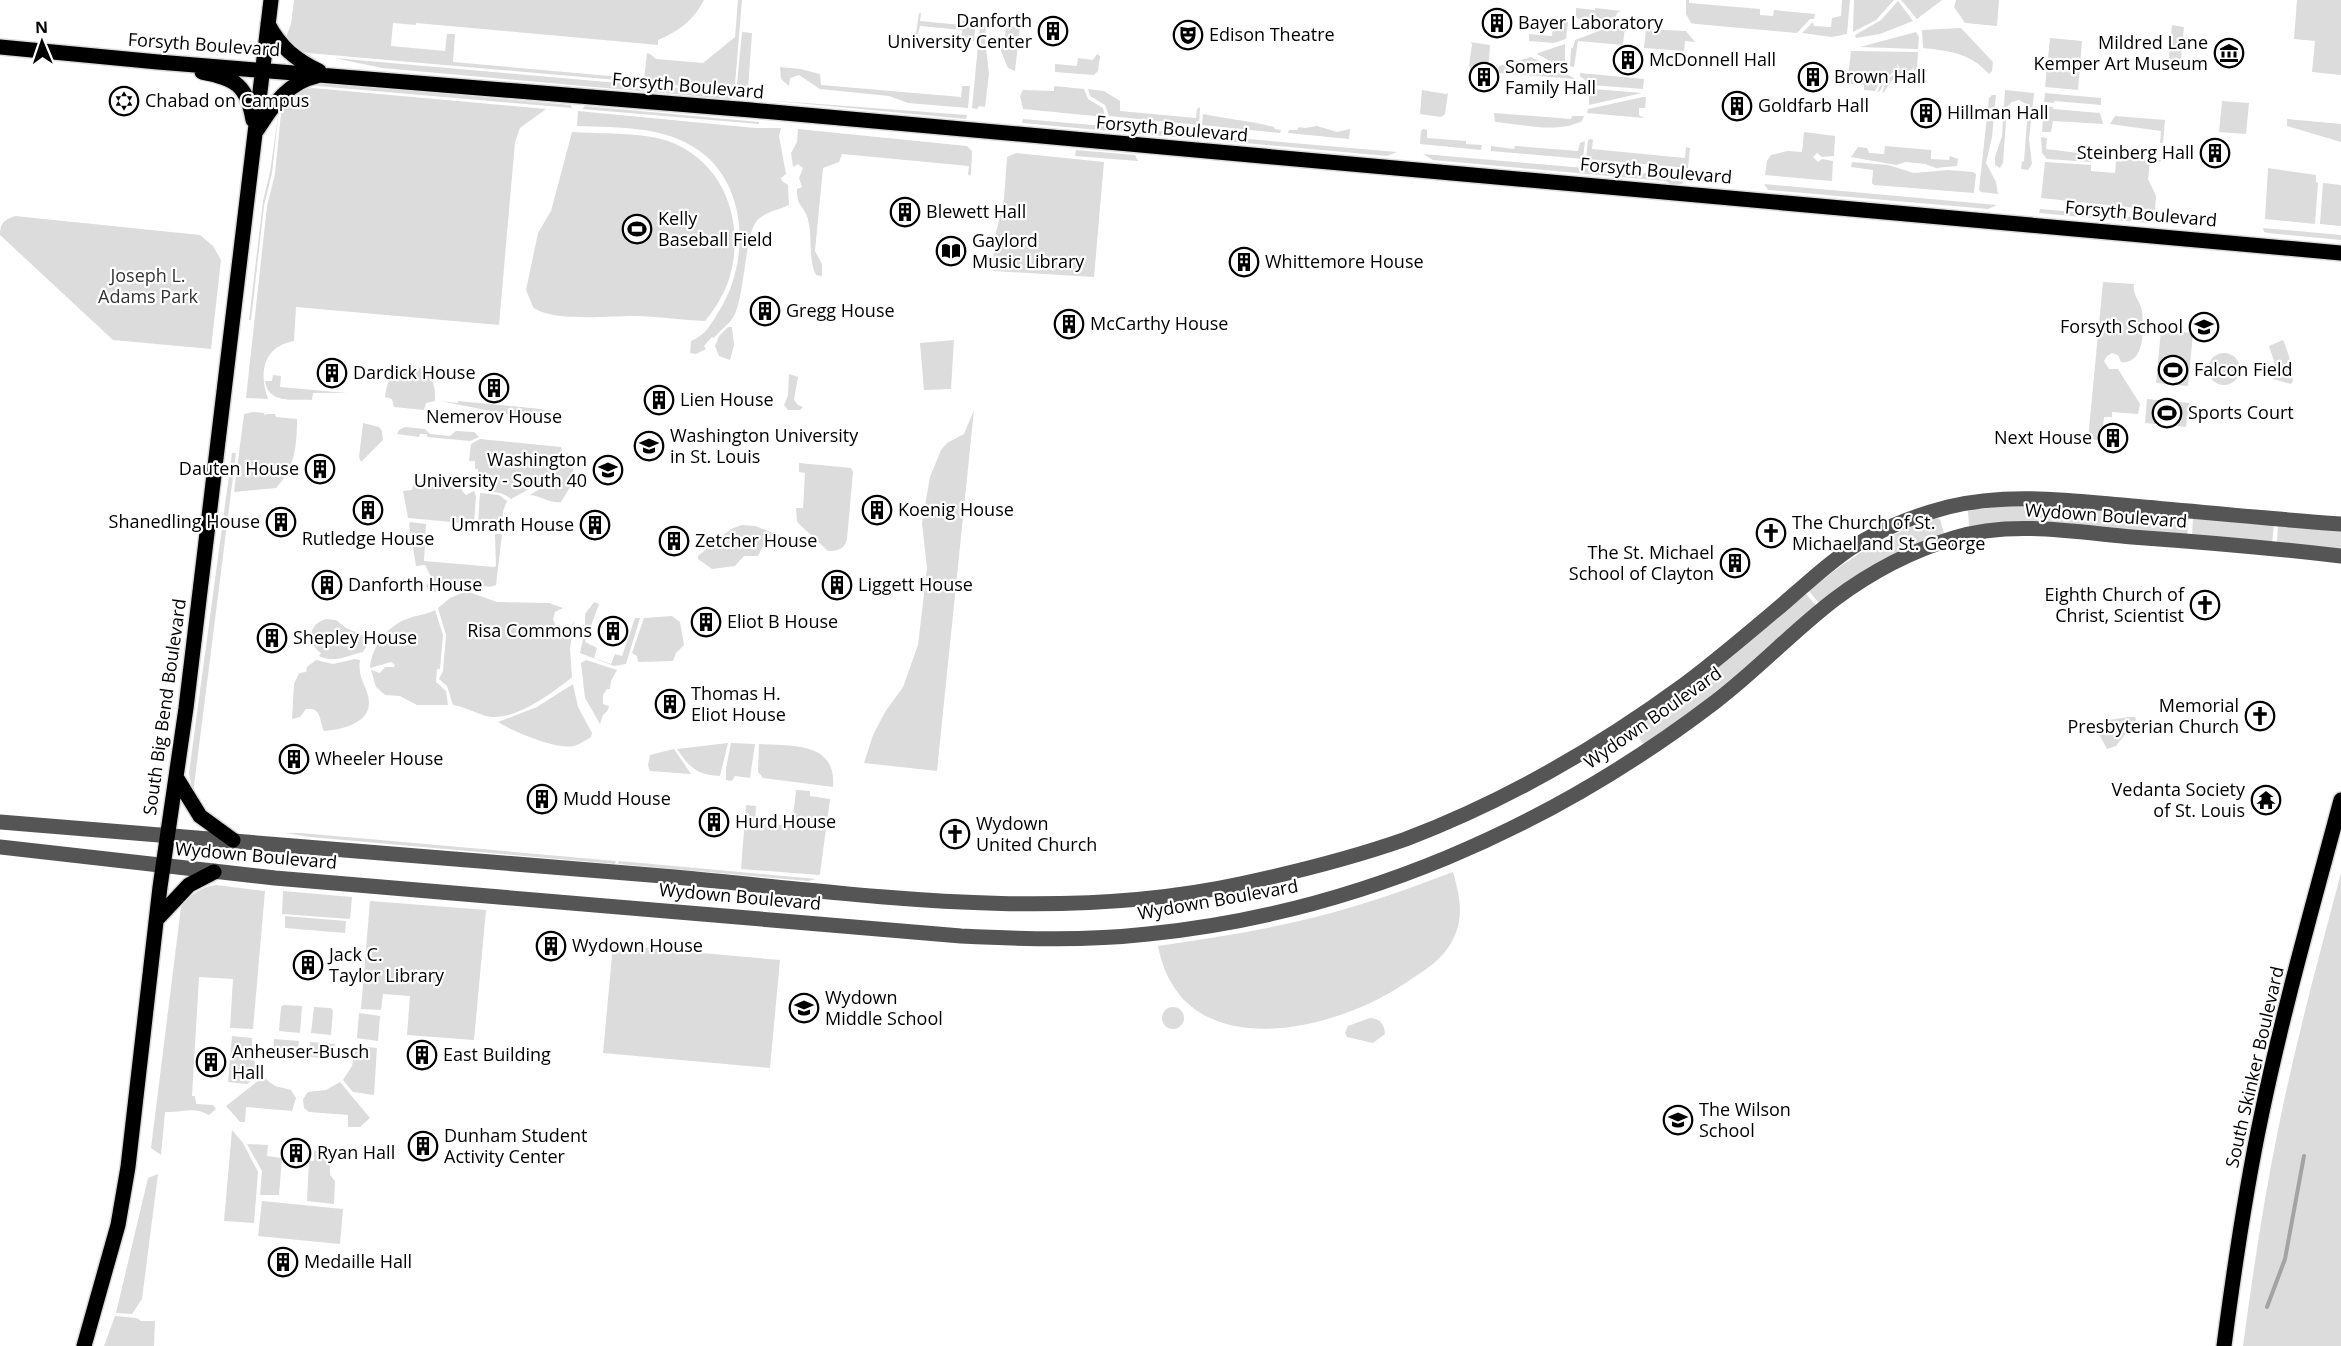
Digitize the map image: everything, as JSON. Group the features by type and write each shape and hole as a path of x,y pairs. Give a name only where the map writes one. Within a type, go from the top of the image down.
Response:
{"main road":[{"name":"South Big Bend Boulevard","path":"84,1346 118,1225 128,1167 156,919 176,777 271,0"},
{"path":"268,24 283,48 302,62 326,74"},
{"name":"Forsyth Boulevard","path":"0,47 1969,218 2341,253"},
{"path":"158,62 231,80 241,87 249,101 255,133"},
{"path":"255,133 275,104 290,88 299,81 326,74"},
{"path":"176,777 200,816 232,840"},
{"name":"South Skinker Boulevard","path":"2224,1346 2243,1214 2261,1116 2341,800"},
{"path":"156,919 189,885 214,872"}],"street":[{"name":"Wydown Boulevard","path":"0,822 168,834 956,902 1026,904 1141,899 1222,887 1323,865 1405,839 1501,798 1547,774 1620,729 1689,681 1822,570 1864,540 1905,520 1950,506 1996,500 2040,499 2341,524"},
{"name":"Wydown Boulevard","path":"0,848 214,872 961,936 1042,938 1147,934 1234,921 1305,906 1373,886 1457,854 1558,806 1615,772 1715,701 1834,600 1873,573 1917,551 1958,537 1995,531 2045,529 2341,556"}],"green space":[{"path":"294,0 704,0 691,19 673,33 658,40 658,45 416,23 416,25 393,23 391,46 445,51 447,34 455,34 453,62 644,79 647,53 656,59 703,63 735,37 738,0 742,0 735,84 731,90 308,53 297,50 286,37 291,24"},
{"path":"1686,0 1689,0 1689,3 1760,9 1760,15 1773,16 1774,10 1815,14 1814,19 1810,19 1797,33 1696,24 1691,23 1686,14"},
{"path":"1842,0 1850,0 1847,34 1832,37 1802,33 1813,22 1814,26 1831,27 1832,18 1841,16"},
{"path":"1854,0 1894,0 1876,20 1853,32"},
{"path":"1901,0 1942,0 1917,19"},
{"path":"1956,0 1999,0 1997,26 1965,23 1954,7"},
{"path":"2297,0 2341,0 2341,75 2312,72 2315,41 2294,39"},
{"path":"1898,1 1913,21 1880,34 1856,38 1855,35 1881,20"},
{"path":"1576,8 1621,11 1617,13 1614,22 1579,19 1576,17"},
{"path":"919,13 921,13 920,21 962,25 965,16 976,17 974,41 962,38 962,30 920,26 916,34"},
{"path":"1553,20 1568,22 1566,39 1554,43 1529,41 1529,34 1552,36"},
{"path":"980,24 986,25 985,39 989,74 985,107 979,106 977,109 972,108"},
{"path":"1615,25 1625,26 1623,45 1578,41 1574,67 1570,66 1571,48 1575,40"},
{"path":"2172,25 2184,27 2180,68 2168,66"},
{"path":"1006,26 1020,27 1015,71 1008,68 1001,51 1001,37 1005,36"},
{"path":"1961,28 1993,62 1992,71 1989,74 1967,57 1923,48 1922,30"},
{"path":"1646,29 1686,31 1695,42 1685,41 1684,51 1644,48"},
{"path":"742,32 752,33 748,89 739,88 737,84"},
{"path":"1916,32 1919,37 1918,49 1860,47"},
{"path":"2050,38 2082,41 2078,90 2045,87"},
{"path":"1470,42 1490,45 1488,72 1472,70 1469,66 1472,44"},
{"path":"1565,44 1565,69 1537,54 1538,53"},
{"path":"1851,51 1918,52 1917,69 1914,71 1913,64 1913,69 1895,76 1882,93 1887,80 1900,69 1897,63 1898,68 1886,78 1880,91 1877,92 1887,73 1882,68 1885,72 1875,91 1864,90 1864,85 1847,84"},
{"path":"1097,54 1100,56 1098,71 1094,75 1055,72 1055,64 1077,66 1078,58 1093,60"},
{"path":"1531,57 1576,79 1498,73 1499,66"},
{"path":"334,58 742,94 742,96 729,99 382,68"},
{"path":"780,67 820,74 821,85 961,97 962,86 970,86 968,108 908,103 889,96 820,89 799,75 790,78 789,86 781,79"},
{"path":"1580,73 1644,79 1643,89 1591,85 1580,76"},
{"path":"322,83 571,105 572,108 306,85"},
{"path":"1054,86 1084,89 1088,99 1103,108 1105,117 1023,109 1020,96 1023,90 1054,91"},
{"path":"312,88 546,109 520,128 515,142 499,325 296,307 294,341 275,349 269,355 266,363 264,380 268,399 246,398 267,206 275,174 281,113 286,102 294,94"},
{"path":"1088,89 1104,91 1120,101 1120,111 1196,118 1197,109 1200,107 1199,125 1109,116 1105,105 1090,96"},
{"path":"1593,89 1642,93 1589,105 1589,91"},
{"path":"1422,90 1448,93 1445,114 1441,117 1420,114"},
{"path":"2005,90 2034,93 2029,139 2032,164 2028,170 2021,169 2024,161 2028,109 2026,104 2019,100 2007,107 2003,163 2000,168 1995,165 1995,157 2002,136"},
{"path":"2045,93 2101,98 2101,105 2044,102"},
{"path":"1996,95 1992,137 1986,163 1996,182 1998,194 1979,190 1989,98"},
{"path":"1646,97 1645,108 1639,108 1639,115 1644,118 1587,113 1588,109"},
{"path":"765,100 967,115 966,119"},
{"path":"2222,101 2249,103 2246,134 2219,132"},
{"path":"585,106 759,122 759,124 582,109"},
{"path":"2044,106 2053,107 2053,109 2100,113 2103,124 2053,121 2051,132 2042,132"},
{"path":"279,110 272,173 264,206 251,320 249,320 263,201 270,172"},
{"path":"578,111 755,128 781,128 779,136 786,174 781,178 788,185 789,205 767,213 756,222 749,239 741,292 735,314 704,346 706,349 696,354 690,353 691,341 711,325 719,311 736,271 739,250 736,206 728,185 717,167 687,143 657,132 577,126"},
{"path":"1494,113 1571,119 1572,116 1584,116 1582,121 1572,125 1551,128 1495,122"},
{"path":"1203,114 1281,130 1280,133 1202,125"},
{"path":"2115,116 2165,120 2163,143 2160,143 2161,131 2110,124"},
{"path":"1023,119 1197,134 1197,139 1022,123"},
{"path":"2287,119 2341,124 2341,142 2287,126"},
{"path":"1317,126 1337,132 1350,129 1349,139 1288,133 1289,130 1297,130 1299,127"},
{"path":"798,129 967,146 972,151 971,174 970,176 968,174 969,166 842,154 839,162 823,168 815,251 822,264 822,276 816,275 812,261 810,228 798,198 797,189 802,187 799,178 803,168 798,164 793,167 791,153 797,142"},
{"path":"1423,129 1427,130 1427,138 1466,141 1466,144 1482,145 1481,150 1420,144"},
{"name":"Kelly Baseball Field","path":"572,132 633,135 668,141 688,151 705,164 717,180 727,198 733,218 735,239 728,282 705,321 639,316 568,317 542,312 533,307 526,290 538,233 551,211"},
{"path":"1804,132 1835,136 1834,156 1822,157 1817,153 1813,157 1818,162 1822,159 1833,161 1832,181 1765,175 1767,161 1771,155 1788,151 1802,152"},
{"path":"1202,135 1397,152 1387,156 1202,139"},
{"path":"2041,137 2047,138 2046,149 2087,154 2086,158 2091,159 2091,162 2047,159 2042,153"},
{"path":"1588,140 1593,140 1592,149 1685,158 1686,147 1690,148 1688,168 1586,159"},
{"path":"1585,141 1583,159 1491,151 1491,146 1514,149 1515,146 1578,151 1580,143"},
{"path":"1885,146 1931,150 1931,159 1949,160 1950,156 1958,159 1957,166 1936,168 1906,162 1896,165 1851,157 1858,147 1867,148 1869,153 1884,154"},
{"path":"1076,150 1135,155 1138,161 1075,156"},
{"path":"1016,153 1104,162 1094,277 993,271 994,241 1004,199 1007,157"},
{"path":"1423,154 1687,177 1682,184 1671,185 1666,181 1433,160"},
{"path":"2121,157 2161,160 2160,162 2150,161 2148,179 2156,196 2155,210 2041,198 2045,162 2091,165 2091,171 2115,173 2116,161 2121,162"},
{"path":"1852,162 1888,165 1914,173 1948,170 1973,172 1976,174 1974,193 1874,185 1872,183 1873,170 1851,167"},
{"path":"2268,168 2316,175 2318,183 2315,224 2265,219"},
{"path":"2323,183 2341,185 2341,226 2320,224"},
{"path":"1764,184 1997,205 1988,209 1768,190"},
{"path":"2040,209 2153,219 2149,223 2039,213"},
{"name":"Joseph L. Adams Park","path":"15,216 200,235 213,246 221,260 211,349 113,340 0,235 3,222"},
{"path":"2263,228 2341,235 2341,240 2268,233 2264,232"},
{"path":"2103,282 2134,284 2134,292 2141,307 2143,335 2139,352 2135,358 2121,362 2118,355 2112,353 2104,361 2109,369 2118,369 2140,404 2138,414 2112,412 2112,417 2104,417 2098,440 2088,439"},
{"path":"728,327 732,327 734,345 730,360 719,356 715,346 719,336"},
{"name":"Falcon Field","path":"2161,330 2193,333 2188,386 2156,383"},
{"path":"954,340 951,389 924,390 920,343"},
{"path":"2283,340 2291,365 2293,381 2291,384 2273,379 2275,364 2269,346"},
{"path":"2224,353 2235,358 2240,369 2235,380 2224,385 2213,380 2208,369 2213,358"},
{"path":"412,366 424,370 433,383 435,401 426,403 424,410 394,407 392,399 385,397 387,385 392,376 400,369"},
{"path":"789,374 798,377 794,400 803,407 800,410 788,410 784,405 788,395"},
{"path":"273,375 281,376 280,387 347,393 313,393 312,400 282,399 271,394 267,388 265,381 272,381"},
{"name":"Sports Court","path":"2147,399 2189,403 2186,427 2145,423"},
{"path":"440,401 541,409 546,411 545,419 542,421"},
{"path":"974,410 937,771 864,763 873,735 885,712 903,687 918,645 927,568 922,523 930,477 941,450 947,443 964,434"},
{"path":"264,413 265,416 275,414 276,417 297,419 294,456 287,473 276,488 234,492 244,414"},
{"path":"363,423 379,427 383,440 361,462 359,457"},
{"path":"405,427 425,429 430,434 450,436 456,431 474,432 479,437 470,441 427,437 427,434 420,434 419,437 397,434"},
{"path":"480,439 561,447 562,449 547,479 511,499 477,485 478,469 475,469 475,461 469,461 471,444"},
{"path":"567,452 573,467 573,478 561,502 530,495 551,482"},
{"path":"232,453 236,453 193,794 189,773"},
{"path":"799,463 851,468 853,472 847,539 845,545 840,549 828,551 797,522 796,508 803,508 805,473 799,472"},
{"path":"414,482 462,485 462,491 466,495 474,491 476,496 474,524 408,518 403,491 412,490"},
{"path":"480,493 499,495 507,501 503,511 503,529 478,524"},
{"path":"2015,504 2189,516 2187,536 1969,527 1968,511"},
{"path":"2193,516 2274,523 2272,544 2192,537"},
{"path":"1935,518 1940,519 1944,534 1822,607 1809,591 1839,567 1869,548"},
{"path":"410,522 426,524 424,561 494,567 496,566 495,534 502,534 496,585 486,587 464,582 443,590 433,592 428,590 426,585 433,581 425,565 416,566"},
{"path":"2278,524 2341,529 2341,550 2277,544"},
{"path":"742,525 755,526 781,536 781,538 764,544 758,556 744,556 735,566 712,569 698,559 698,556 731,529"},
{"path":"466,591 497,602 549,603 563,608 555,612 553,619 556,626 562,629 571,627 574,621 570,649 572,677 525,709 503,716 489,717 453,705 447,686 439,679 443,671 446,635 438,608 450,598"},
{"path":"1806,594 1819,609 1742,675 1646,744 1642,743 1636,731 1639,725 1679,697"},
{"path":"594,602 599,604 585,642 597,648 594,658 611,664 615,654 622,656 635,618 640,618 626,664 614,666 580,653 585,630 585,614"},
{"path":"435,610 443,635 440,669 437,669 436,682 446,691 448,705 417,705 400,696 385,695 376,687 371,670 380,673 385,667 395,665 391,662 370,668 377,645 393,626"},
{"path":"672,616 680,622 684,645 676,653 673,661 638,662 637,656 632,653 644,618"},
{"path":"336,620 346,628 367,637 369,642 363,652 336,659 319,656 321,653 313,644 311,634 320,621"},
{"path":"316,660 333,664 360,660 360,672 368,696 368,710 365,716 346,727 324,731 315,710 306,709 300,717 292,719 294,684 299,673 306,672 307,667"},
{"path":"586,660 617,670 611,681 610,689 607,689 603,695 603,704 609,706 600,724 585,698 581,663"},
{"path":"573,684 578,707 592,733 591,737 581,743 566,747 546,743 514,731 498,722 537,707"},
{"path":"2135,717 2136,720 2116,746 2107,749 2095,727 2095,722"},
{"path":"728,743 720,776 705,774 695,769 677,749"},
{"path":"731,743 755,744 750,778 735,776 732,781 726,780"},
{"path":"759,744 798,746 820,754 828,761 832,772 833,787 763,778 758,772"},
{"path":"674,749 691,774 650,771 648,765 650,755"},
{"path":"796,790 810,791 810,796 830,799 820,874 741,869 746,805 756,806 755,823 792,826"},
{"path":"285,833 301,833 616,861 615,864"},
{"path":"619,861 816,879 808,881 618,864"},
{"path":"1453,872 1460,911 1458,927 1446,951 1427,969 1404,984 1338,1016 1300,1025 1262,1029 1227,1024 1196,1010 1172,984 1158,946 1246,932 1319,916 1377,899"},
{"path":"2341,873 2341,1346 2243,1346 2259,1235 2279,1125 2300,1030"},
{"path":"216,885 265,891 253,1029 230,1028 233,979 199,977 192,1096 195,1096 196,1104 213,1105 216,1109 209,1115 193,1110 165,1112 161,1155 151,1148 181,907 196,892"},
{"path":"283,891 352,897 350,919 282,914"},
{"path":"370,901 486,910 474,1040 407,1035 410,996 383,994 381,1010 361,1009"},
{"path":"285,916 346,921 345,933 285,928"},
{"path":"613,945 780,960 770,1068 603,1053"},
{"path":"284,1005 302,1006 300,1033 279,1031 281,1007"},
{"path":"314,1007 331,1008 333,1011 331,1035 311,1033"},
{"path":"1173,1007 1181,1010 1184,1018 1181,1026 1173,1029 1165,1026 1162,1018 1165,1010"},
{"path":"359,1013 380,1016 378,1041 357,1038"},
{"path":"1370,1018 1381,1023 1385,1034 1373,1043 1347,1037 1345,1033 1348,1026"},
{"path":"232,1036 252,1038 252,1056 260,1074 247,1084 228,1082"},
{"path":"274,1039 299,1041 297,1057 273,1054"},
{"path":"310,1042 335,1044 333,1059 309,1057"},
{"path":"356,1046 377,1048 374,1095 353,1092 343,1080 352,1066"},
{"path":"263,1077 275,1086 291,1090 296,1098 292,1111 246,1107 245,1122 240,1122 226,1106"},
{"path":"340,1082 370,1118 360,1127 348,1127 348,1115 309,1112 304,1108 303,1099 308,1092 326,1090"},
{"path":"232,1130 243,1143 258,1172 254,1223 224,1221"},
{"path":"247,1144 268,1145 267,1156 282,1158 279,1195 260,1195 262,1171"},
{"path":"314,1150 330,1159 330,1175 335,1181 334,1204 307,1201 309,1161 314,1161"},
{"path":"158,1174 142,1299 132,1314 116,1313 148,1178"},
{"path":"262,1201 343,1209 340,1244 258,1236"},
{"path":"115,1316 155,1321 154,1346 104,1346"}],"waterway":[{"path":"2267,1307 2285,1259 2304,1156"}],"place":[{"name":"Bayer Laboratory","path":"1497,23"},
{"name":"Danforth University Center","path":"1053,31"},
{"name":"Edison Theatre","path":"1188,35"},
{"name":"Mildred Lane Kemper Art Museum","path":"2229,53"},
{"name":"McDonnell Hall","path":"1628,60"},
{"name":"Somers Family Hall","path":"1484,77"},
{"name":"Brown Hall","path":"1813,77"},
{"name":"Chabad on Campus","path":"124,101"},
{"name":"Goldfarb Hall","path":"1737,106"},
{"name":"Hillman Hall","path":"1926,113"},
{"name":"Steinberg Hall","path":"2215,153"},
{"name":"Blewett Hall","path":"905,212"},
{"name":"Kelly Baseball Field","path":"637,229"},
{"name":"Gaylord Music Library","path":"951,251"},
{"name":"Whittemore House","path":"1244,262"},
{"name":"Gregg House","path":"765,311"},
{"name":"McCarthy House","path":"1069,324"},
{"name":"Forsyth School","path":"2204,327"},
{"name":"Falcon Field","path":"2173,370"},
{"name":"Dardick House","path":"332,373"},
{"name":"Nemerov House","path":"494,388"},
{"name":"Lien House","path":"659,400"},
{"name":"Sports Court","path":"2167,413"},
{"name":"Next House","path":"2113,438"},
{"name":"Washington University in St. Louis","path":"649,446"},
{"name":"Dauten House","path":"320,469"},
{"name":"Washington University - South 40","path":"608,470"},
{"name":"Rutledge House","path":"368,510"},
{"name":"Koenig House","path":"877,510"},
{"name":"Shanedling House","path":"281,522"},
{"name":"Umrath House","path":"595,525"},
{"name":"The Church of St. Michael and St. George","path":"1771,533"},
{"name":"Zetcher House","path":"674,541"},
{"name":"The St. Michael School of Clayton","path":"1735,563"},
{"name":"Danforth House","path":"327,585"},
{"name":"Liggett House","path":"837,585"},
{"name":"Eighth Church of Christ, Scientist","path":"2205,605"},
{"name":"Eliot B House","path":"706,622"},
{"name":"Risa Commons","path":"613,631"},
{"name":"Shepley House","path":"272,638"},
{"name":"Thomas H. Eliot House","path":"670,704"},
{"name":"Memorial Presbyterian Church","path":"2260,716"},
{"name":"Wheeler House","path":"294,759"},
{"name":"Mudd House","path":"542,799"},
{"name":"Vedanta Society of St. Louis","path":"2266,800"},
{"name":"Hurd House","path":"714,822"},
{"name":"Wydown United Church","path":"955,834"},
{"name":"Wydown House","path":"551,946"},
{"name":"Jack C. Taylor Library","path":"308,965"},
{"name":"Wydown Middle School","path":"804,1008"},
{"name":"East Building","path":"422,1055"},
{"name":"Anheuser-Busch Hall","path":"211,1062"},
{"name":"The Wilson School","path":"1678,1120"},
{"name":"Dunham Student Activity Center","path":"423,1146"},
{"name":"Ryan Hall","path":"296,1153"},
{"name":"Medaille Hall","path":"283,1262"}]}
